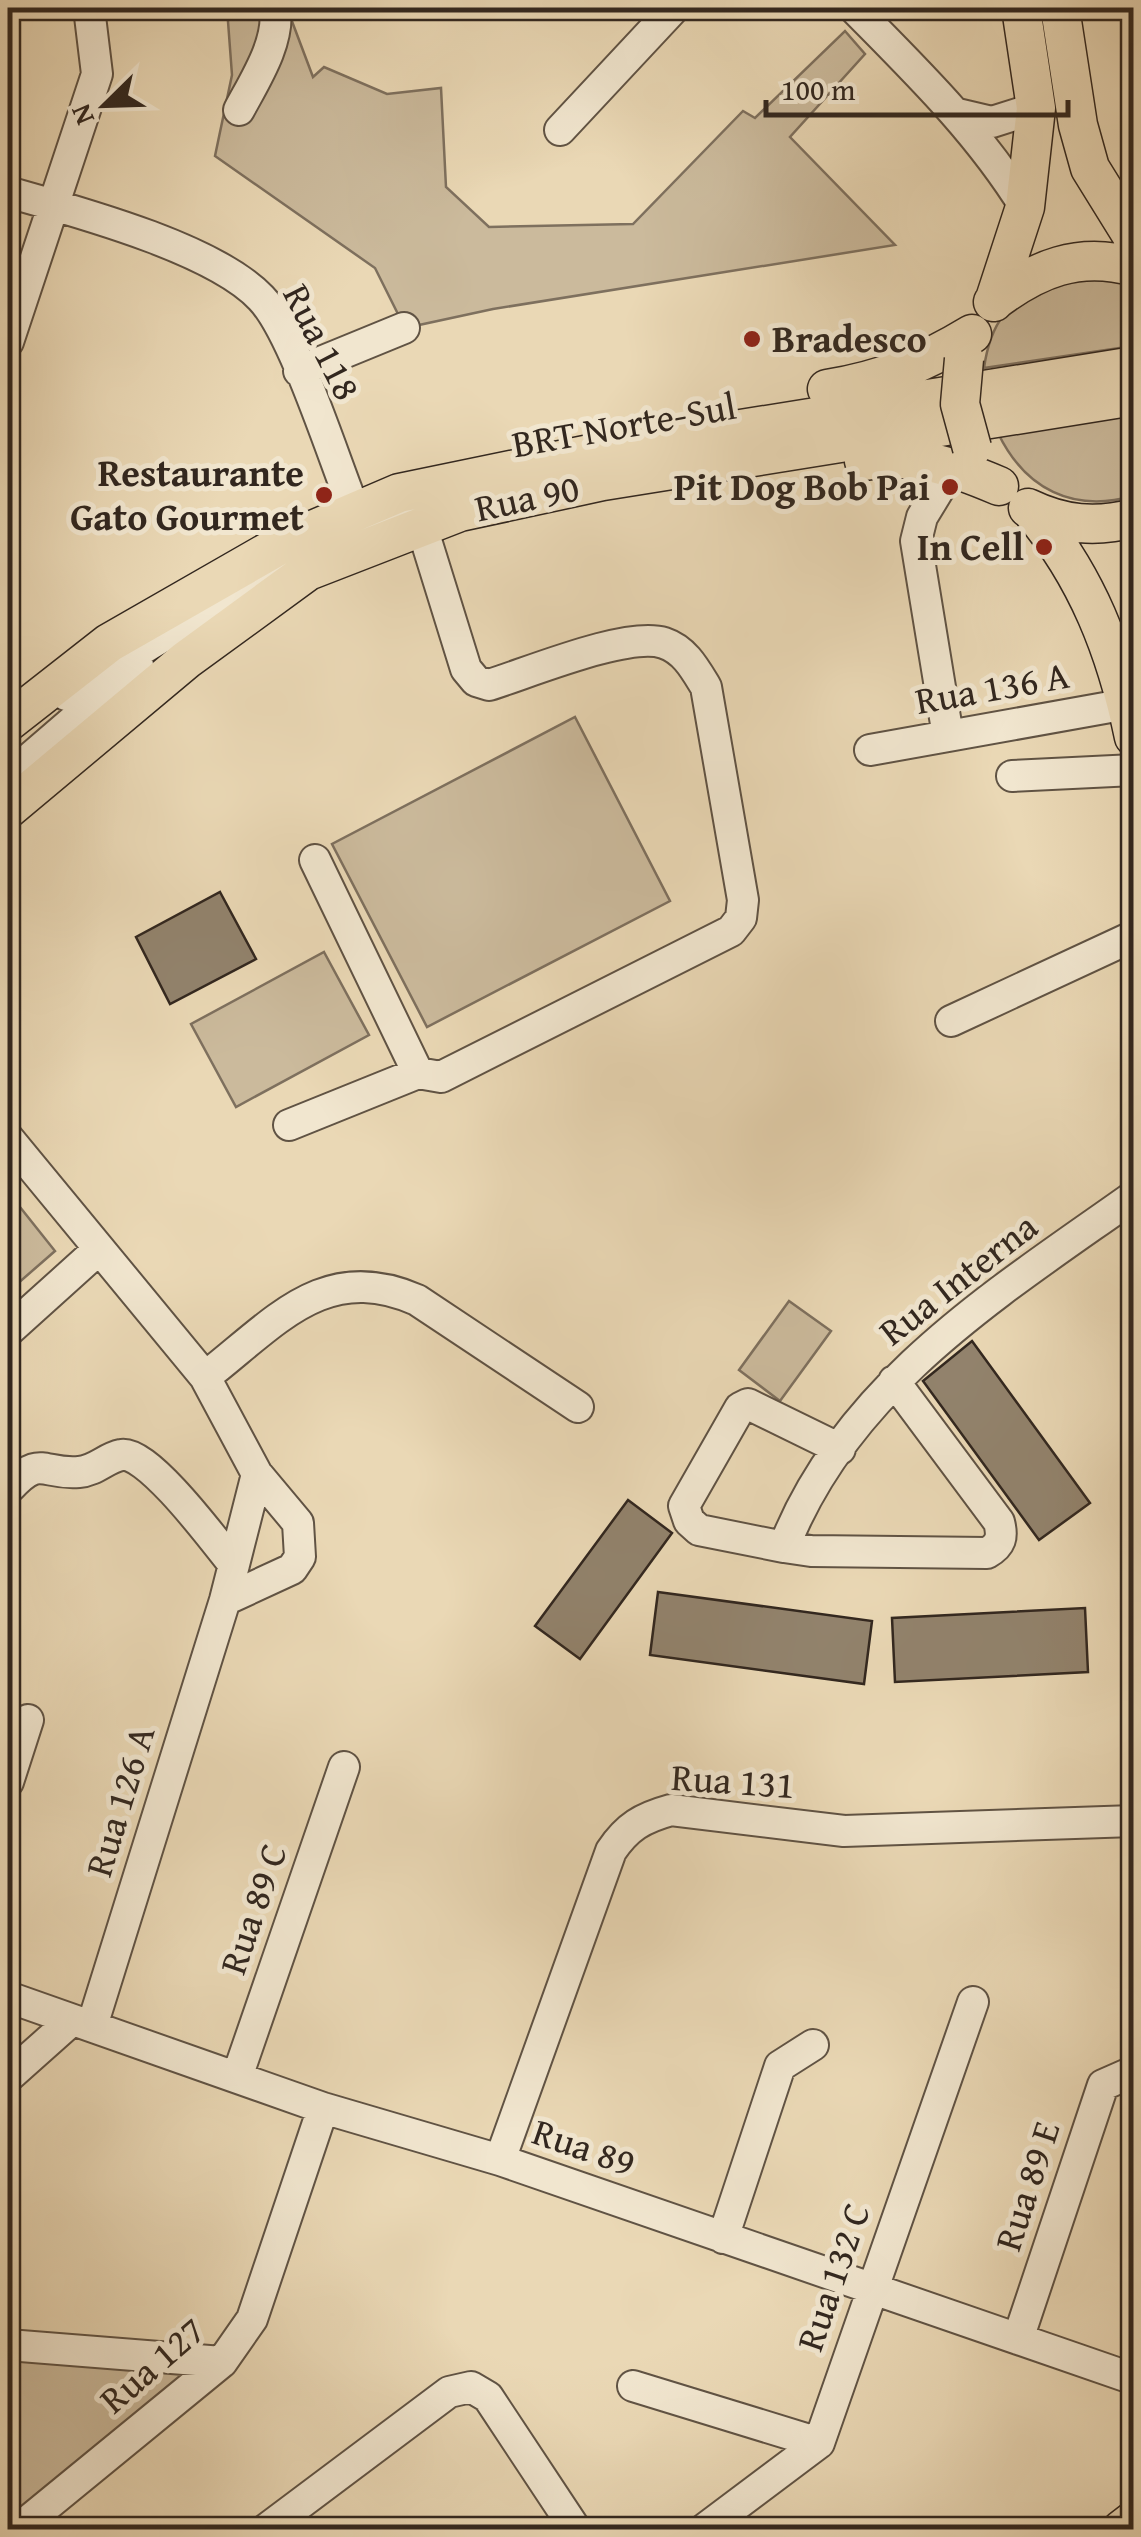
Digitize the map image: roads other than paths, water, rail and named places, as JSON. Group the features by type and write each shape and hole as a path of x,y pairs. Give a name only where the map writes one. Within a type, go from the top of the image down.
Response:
{"main road":[{"path":"963,457 960,404 968,347 994,302 1025,207 1036,108 1021,8"},
{"path":"1060,8 1078,125 1090,168 1134,239"},
{"path":"994,302 1029,276 1069,261 1113,261 1134,267"},
{"path":"399,492 595,426 877,381 968,347"},
{"name":"Rua 90","path":"8,722 110,644 287,542 399,492 604,451 1134,366"},
{"name":"Rua 90","path":"8,810 186,660 308,571 460,512 603,481 1134,396"},
{"path":"379,546 557,508 891,456 963,457 1030,510 1062,546 1106,633 1130,721"},
{"path":"1030,510 1068,523 1108,525 1134,518"},
{"path":"1121,2530 1134,2520"}],"street":[{"path":"8,342 97,74 89,8"},
{"path":"239,110 266,57 277,20 274,8"},
{"path":"560,130 674,8"},
{"path":"854,8 958,114 995,158 1025,207"},
{"path":"958,114 992,122 1036,108"},
{"name":"Rua 118","path":"8,192 204,258 262,298 299,370 354,509"},
{"path":"299,370 404,328"},
{"name":"BRT Norte-Sul","path":"8,740 52,704 298,555 354,528 454,498 594,468 1134,381"},
{"path":"948,736 916,541 922,517 963,457"},
{"path":"289,1125 418,1073 441,1077 731,931 742,918 743,900 706,687 689,658 662,642 629,642 490,685 476,682 466,669 424,537"},
{"name":"BRT Norte-Sul","path":"8,776 117,687 161,641"},
{"name":"Rua 136 A","path":"870,750 948,736 1130,721"},
{"path":"1012,776 1134,770"},
{"path":"315,860 418,1073"},
{"path":"951,1021 1134,936"},
{"path":"8,1138 205,1376 258,1474 298,1523 300,1557 292,1568 225,1600"},
{"name":"Rua Interna","path":"784,1547 812,1491 894,1381 942,1334 1134,1196"},
{"path":"8,1331 98,1250"},
{"path":"205,1376 307,1298 348,1284 388,1287 417,1300 578,1406"},
{"path":"840,1449 748,1404 740,1408 684,1506 689,1521 699,1530 812,1551 987,1552 998,1547 1002,1535 998,1522 894,1381"},
{"path":"10,1487 27,1468 80,1472 122,1454 134,1456 161,1479 234,1565"},
{"name":"Rua 126 A","path":"82,2022 225,1600 258,1474"},
{"path":"8,1782 28,1720"},
{"name":"Rua 89 C","path":"237,2077 344,1768"},
{"name":"Rua 131","path":"500,2160 611,1852 625,1830 645,1817 671,1810 844,1831 1134,1821"},
{"name":"Rua 89","path":"8,1997 322,2108 500,2160 1018,2339 1131,2368"},
{"name":"Rua 132 C","path":"819,2443 973,2002"},
{"path":"8,2077 82,2022"},
{"path":"724,2238 780,2066 813,2046"},
{"name":"Rua 89 E","path":"1018,2339 1102,2085 1128,2074"},
{"name":"Rua 127","path":"17,2530 222,2362 252,2319 322,2108"},
{"path":"8,2345 222,2362"},
{"path":"633,2386 819,2443"},
{"path":"265,2530 449,2392 471,2387 488,2396 576,2530"},
{"path":"703,2530 819,2443"}],"place":[{"name":"Bradesco","path":"752,339"},
{"name":"Pit Dog Bob Pai","path":"950,487"},
{"name":"Restaurante Gato Gourmet","path":"324,495"},
{"name":"In Cell","path":"1044,547"}]}
